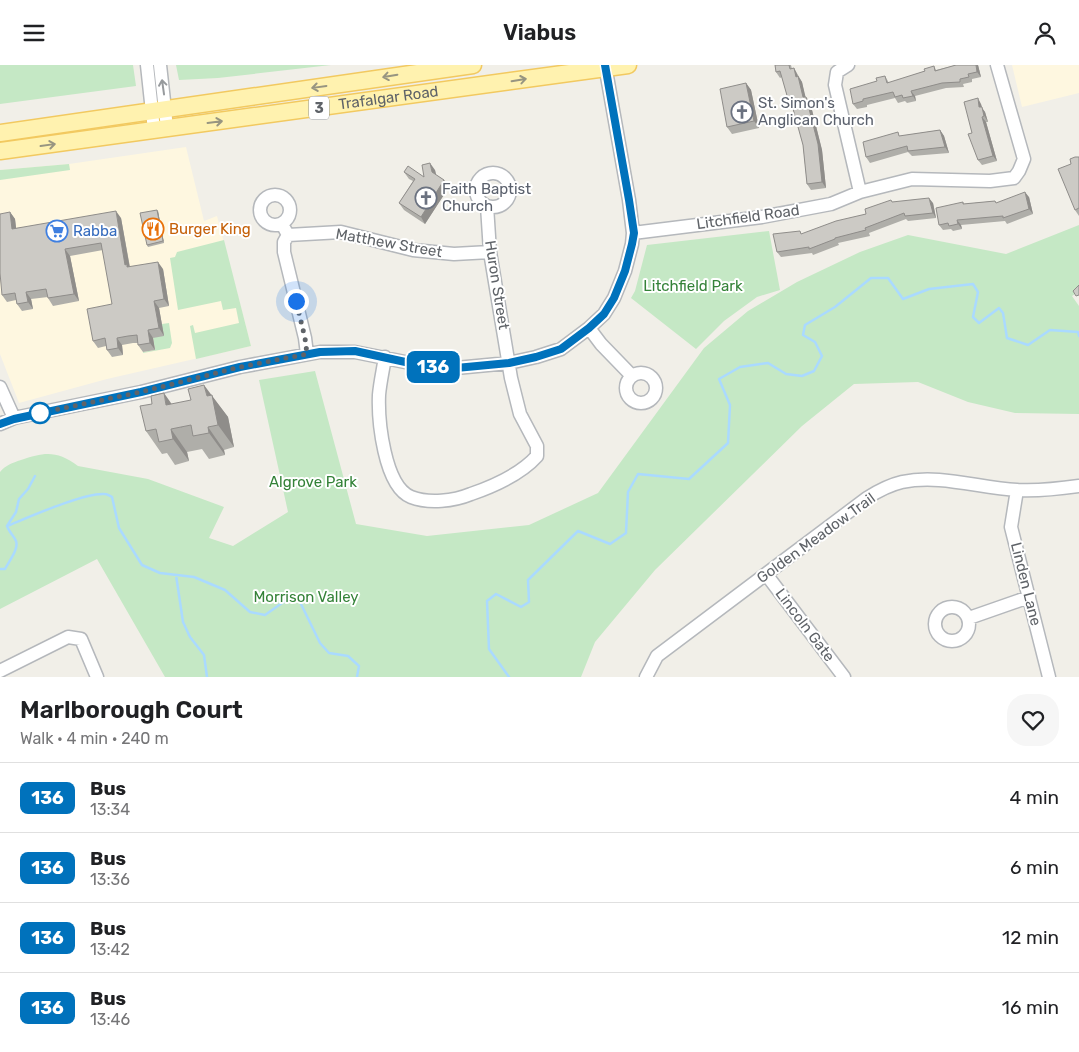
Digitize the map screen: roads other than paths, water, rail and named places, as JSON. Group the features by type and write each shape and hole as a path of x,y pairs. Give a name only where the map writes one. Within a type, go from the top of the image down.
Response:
{"main road":[{"name":"Trafalgar Road","path":"0,133 473,65"},
{"name":"Trafalgar Road","path":"0,151 628,65"}],"street":[{"path":"147,65 159,109"},
{"path":"160,65 159,109 161,129"},
{"path":"848,65 837,72 835,85 860,191"},
{"name":"Litchfield Road","path":"634,233 762,217 831,204 860,191 912,179 990,181 1014,178 1024,159 997,65"},
{"path":"0,424 14,419 141,392 240,367 307,354 355,351 410,363 456,368 509,363 561,349 604,314 614,298 625,271 634,233 605,67"},
{"name":"Huron Street","path":"385,357 379,395 380,429 392,474 399,487 410,497 424,500 460,498 491,487 531,462 537,456 537,446 520,414 510,378 490,252 487,206"},
{"name":"Matthew Street","path":"307,354 305,338 284,252 285,229 341,232 413,250 454,254 490,252"},
{"path":"589,328 632,376"},
{"path":"0,387 14,419"},
{"name":"Golden Meadow Trail","path":"646,677 657,656 867,497 887,487 902,482 928,479 1017,490 1050,490 1079,486"},
{"name":"Linden Lane","path":"1017,490 1011,527 1049,677"},
{"name":"Lincoln Gate","path":"766,574 844,677"},
{"path":"969,618 1029,597"},
{"path":"0,671 68,637 81,639 97,677"}],"waterway":[{"path":"509,677 489,649 487,601 496,594 521,607 529,602 528,580 578,531 610,544 626,533 628,492 638,474 689,479 728,443 730,405 719,379 740,367 768,363 786,374 802,376 814,371 822,356 815,342 803,335 805,325 835,307 871,278 888,278 903,299 929,289 973,284 978,292 973,317 979,323 999,308 1003,313 1007,338 1028,345 1050,330 1078,332 1079,336"},
{"path":"7,526 16,512 19,499 28,489 35,476"},
{"path":"0,569 5,569 17,544 7,526 70,501 96,494 107,494 112,497 119,528 142,565 160,573 194,577 225,590 250,612 265,615 292,596 300,602 320,643 329,653 348,656 359,666 357,677"},
{"path":"176,575 183,622 190,637 204,655 207,677"}],"place":[{"name":"St. Simon's Anglican Church","path":"742,112"},
{"name":"Faith Baptist Church","path":"426,198"},
{"name":"Burger King","path":"153,229"},
{"name":"Rabba","path":"57,231"}],"park label":[{"name":"Litchfield Park","path":"693,286"},
{"name":"Algrove Park","path":"313,482"},
{"name":"Morrison Valley","path":"306,597"}]}
